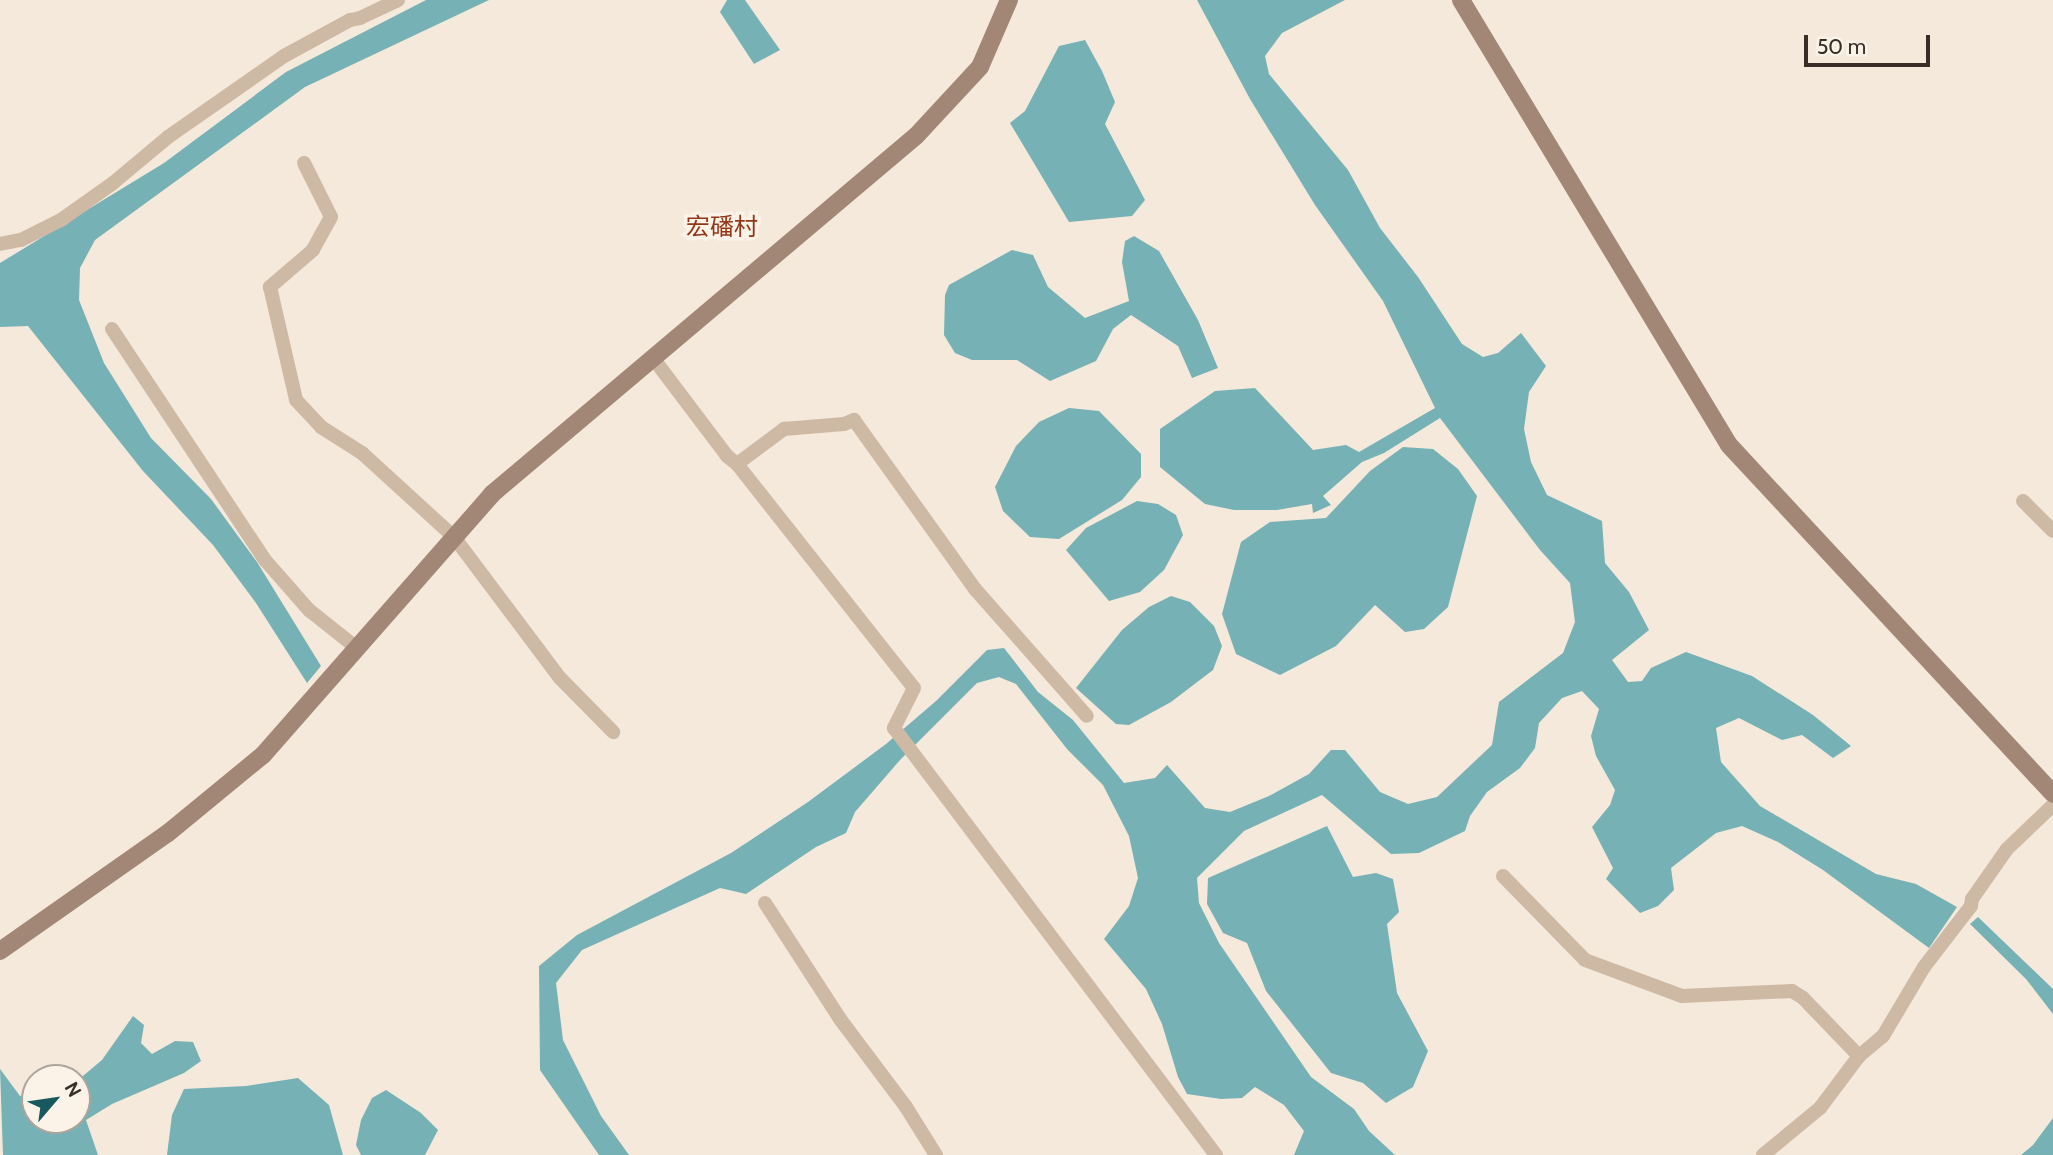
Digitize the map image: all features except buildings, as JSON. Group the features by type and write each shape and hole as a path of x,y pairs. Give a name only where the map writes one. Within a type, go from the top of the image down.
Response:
{"street":[{"path":"0,244 21,240 61,220 113,183 168,137 285,56 350,20 398,0"},
{"path":"0,951 168,833 263,755 492,494 916,136 979,66 1009,0"},
{"path":"1461,0 1729,445 2053,794"},
{"path":"304,163 331,217 313,250 270,287 296,400 321,427 362,453 454,537 560,678 613,732"},
{"path":"112,329 265,560 309,610 357,648"},
{"path":"653,358 727,456 737,464 914,688 894,728 1216,1155"},
{"path":"737,464 784,429 844,424 854,420 975,589 1087,716"},
{"path":"2023,501 2053,531"},
{"path":"1763,1155 1820,1108 1859,1056 1883,1036 1924,967 1971,906 1972,899 2007,849 2053,805"},
{"path":"1503,876 1585,960 1682,996 1792,991 1803,998 1859,1056"},
{"path":"765,903 840,1018 906,1107 936,1155"}],"water":[{"path":"426,0 489,0 305,87 95,240 80,268 79,300 104,363 151,438 211,499 257,562 321,666 307,683 256,603 213,545 143,471 28,326 0,327 0,263 164,163 286,72"},
{"path":"727,0 745,0 780,50 754,64 720,12"},
{"path":"1197,0 1345,0 1282,33 1265,56 1269,74 1348,170 1380,228 1418,277 1462,344 1483,357 1498,353 1521,333 1546,366 1529,392 1524,429 1531,462 1547,495 1602,521 1605,563 1629,592 1649,630 1612,660 1628,682 1642,681 1651,668 1686,652 1752,676 1813,715 1851,746 1833,758 1802,735 1782,740 1739,718 1716,728 1721,762 1760,806 1876,874 1916,884 1957,907 1929,948 1823,870 1778,842 1742,826 1716,833 1671,868 1674,890 1658,906 1640,913 1606,879 1613,868 1592,827 1610,805 1615,790 1596,756 1591,736 1599,709 1582,691 1562,698 1539,723 1535,748 1520,768 1487,792 1470,816 1465,831 1419,853 1391,854 1322,795 1244,831 1197,878 1199,903 1219,943 1311,1077 1354,1109 1369,1131 1395,1155 1294,1155 1304,1131 1284,1105 1255,1087 1242,1098 1221,1099 1187,1094 1178,1077 1162,1024 1146,989 1104,939 1129,906 1138,878 1129,836 1103,785 1067,749 1016,684 999,677 977,683 900,760 855,812 846,833 816,847 746,894 720,888 582,950 556,983 563,1040 601,1116 629,1155 599,1155 540,1070 539,966 577,935 731,853 808,802 886,744 936,701 987,650 1004,648 1038,692 1073,720 1124,783 1155,778 1167,765 1205,808 1230,812 1269,796 1309,774 1331,750 1345,750 1380,792 1408,804 1437,797 1492,745 1499,702 1563,653 1575,622 1570,583 1540,550 1440,418 1384,453 1362,462 1323,496 1331,505 1313,513 1312,504 1277,510 1234,510 1205,504 1160,467 1160,429 1215,391 1255,388 1313,450 1346,445 1359,452 1435,408 1383,301 1315,205 1250,99"},
{"path":"1085,40 1115,102 1105,124 1145,200 1132,216 1069,222 1010,123 1025,111 1059,46"},
{"path":"1134,236 1159,251 1198,320 1218,368 1192,378 1178,346 1131,315 1113,329 1096,361 1050,381 1017,360 972,360 955,353 944,335 945,295 949,285 1012,250 1033,255 1048,287 1085,318 1129,301 1122,262 1125,241"},
{"path":"1069,408 1099,411 1141,454 1141,477 1122,500 1059,539 1030,537 1003,511 995,487 1016,446 1039,422"},
{"path":"1403,447 1433,449 1458,469 1477,496 1448,607 1424,629 1405,632 1375,605 1336,646 1280,675 1236,654 1222,614 1241,542 1270,522 1326,518 1370,471"},
{"path":"1137,501 1158,504 1176,515 1183,535 1164,570 1140,592 1109,601 1066,550 1086,528"},
{"path":"1171,596 1190,602 1214,626 1222,646 1213,670 1171,702 1129,725 1116,724 1076,688 1122,630 1149,607"},
{"path":"1327,826 1353,877 1376,873 1393,879 1399,912 1387,924 1397,993 1428,1051 1413,1087 1386,1103 1363,1083 1331,1073 1266,991 1247,943 1223,933 1207,904 1208,878"},
{"path":"1978,917 2053,989 2053,1014 2026,979 1970,924"},
{"path":"133,1016 144,1025 141,1043 152,1054 175,1041 193,1042 201,1061 184,1073 112,1104 91,1117 91,1069 102,1060"},
{"path":"0,1069 20,1096 21,1134 91,1134 98,1155 3,1155"},
{"path":"298,1078 329,1105 343,1155 167,1155 172,1115 184,1089 246,1086"},
{"path":"386,1090 421,1113 438,1130 425,1155 361,1155 356,1145 361,1120 372,1098"},
{"path":"2053,1118 2053,1155 2021,1155 2033,1145"}],"district":[{"name":"宏磻村","path":"722,227"}]}
